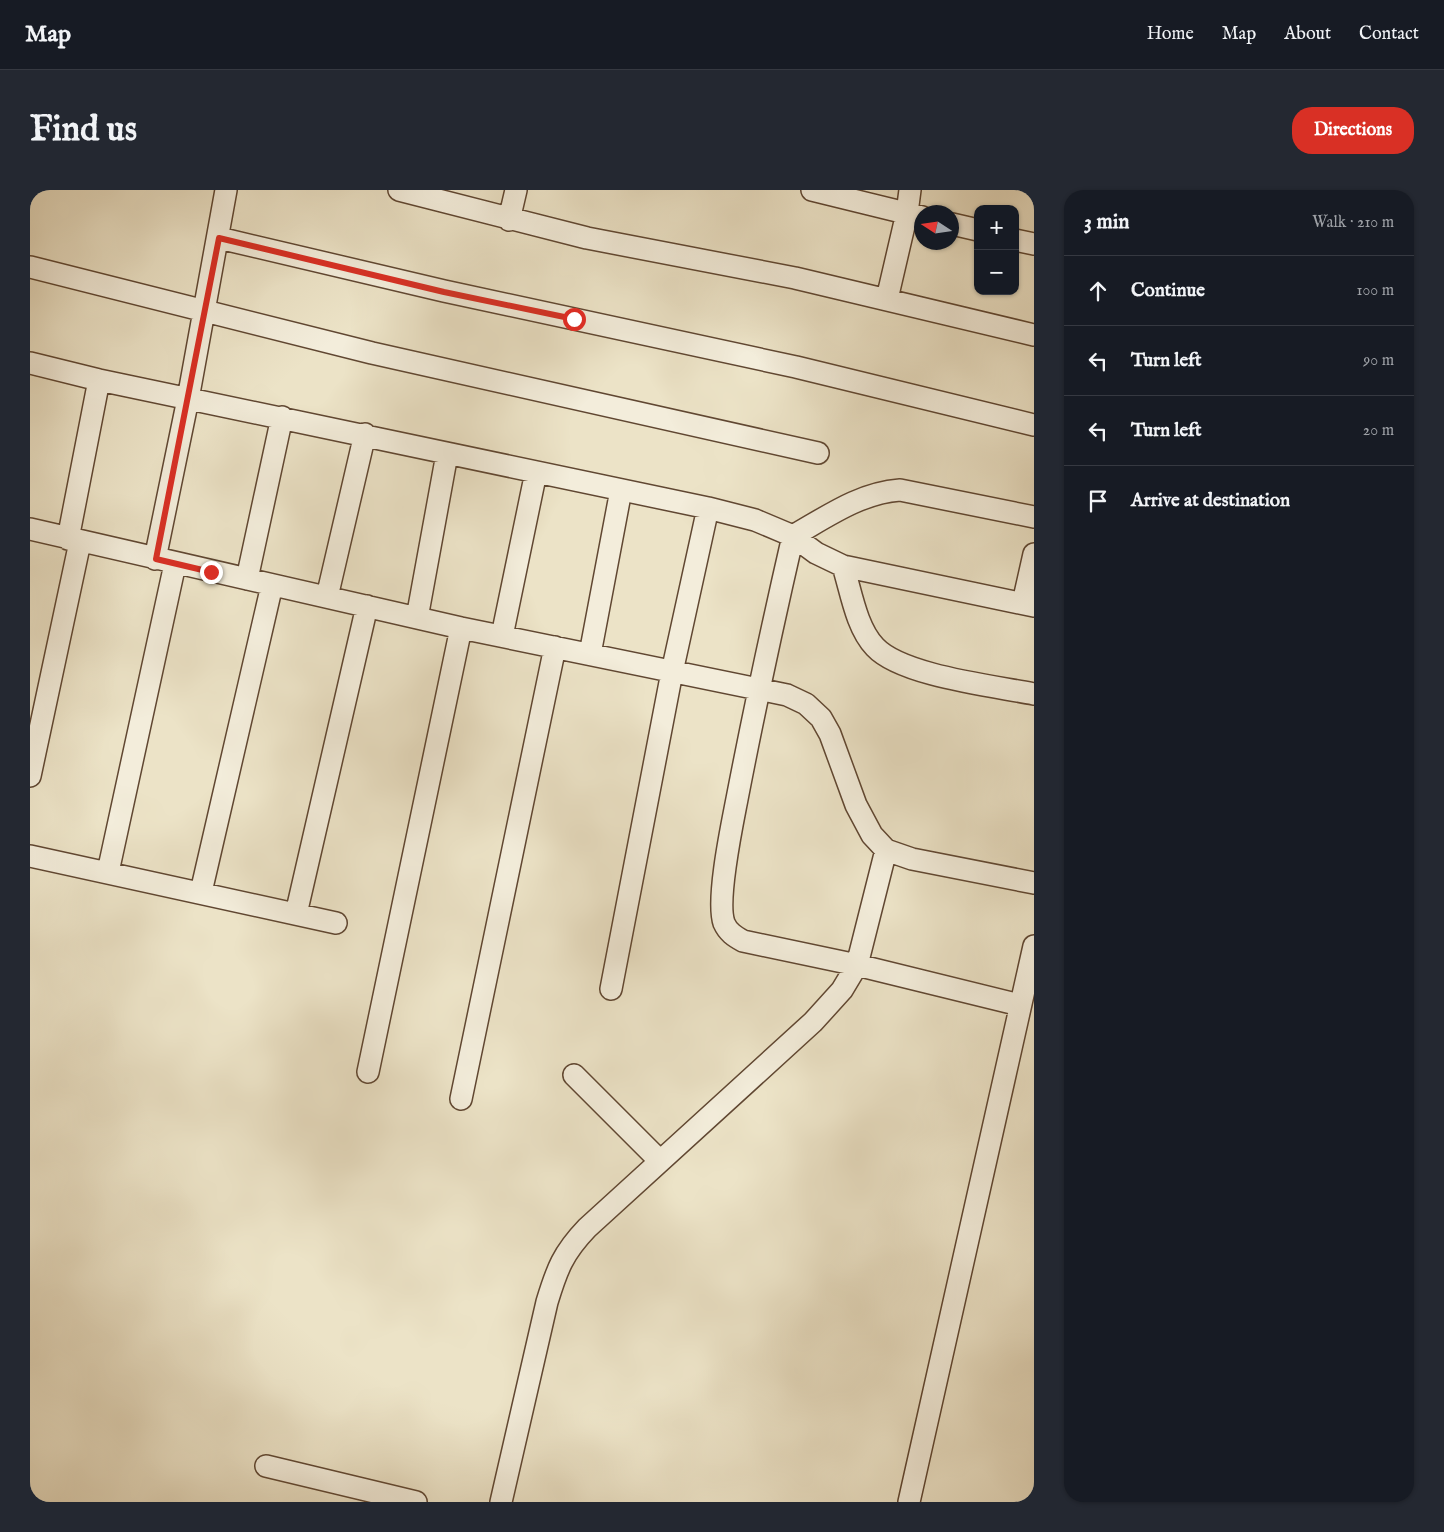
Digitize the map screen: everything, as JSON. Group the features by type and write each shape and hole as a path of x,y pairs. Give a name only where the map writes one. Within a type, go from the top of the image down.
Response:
{"street":[{"path":"108,872 165,562 188,399 219,238 226,190"},
{"path":"399,190 509,220 587,238 795,278 1034,335"},
{"path":"509,220 516,190"},
{"path":"812,190 914,215"},
{"path":"887,299 914,215 910,190"},
{"path":"959,226 974,229"},
{"path":"219,238 444,292 796,367 1034,426"},
{"path":"1019,241 1034,244"},
{"path":"30,267 372,353 818,453"},
{"path":"30,363 99,380 365,434 447,454 708,508 755,520 793,536 816,553 843,566 1028,604 1034,554"},
{"path":"30,776 74,540 99,380"},
{"path":"247,579 282,417"},
{"path":"327,597 365,434"},
{"path":"417,618 447,454"},
{"path":"502,636 536,472"},
{"path":"590,654 621,490"},
{"path":"1020,1005 857,964 743,941 731,934 724,922 722,904 728,843 758,688 793,536 861,498 879,492 900,490 1034,517"},
{"path":"611,989 672,672 708,508"},
{"path":"30,529 165,562 461,628 786,695 799,701 821,718 830,734 856,806 872,835 886,850 912,859 1034,884"},
{"path":"843,566 863,628 875,647 898,663 951,678 1034,694"},
{"path":"201,892 272,585"},
{"path":"296,914 367,606"},
{"path":"368,1072 461,628"},
{"path":"461,1099 555,647"},
{"path":"501,1502 547,1302 557,1270 576,1240 812,1022 842,990 857,964 886,850"},
{"path":"30,856 336,923"},
{"path":"909,1502 983,1182 1034,946"},
{"path":"574,1075 660,1161"},
{"path":"266,1466 416,1502"}],"route":[{"path":"211,572 156,559 219,238 444,292 574,319"}]}
